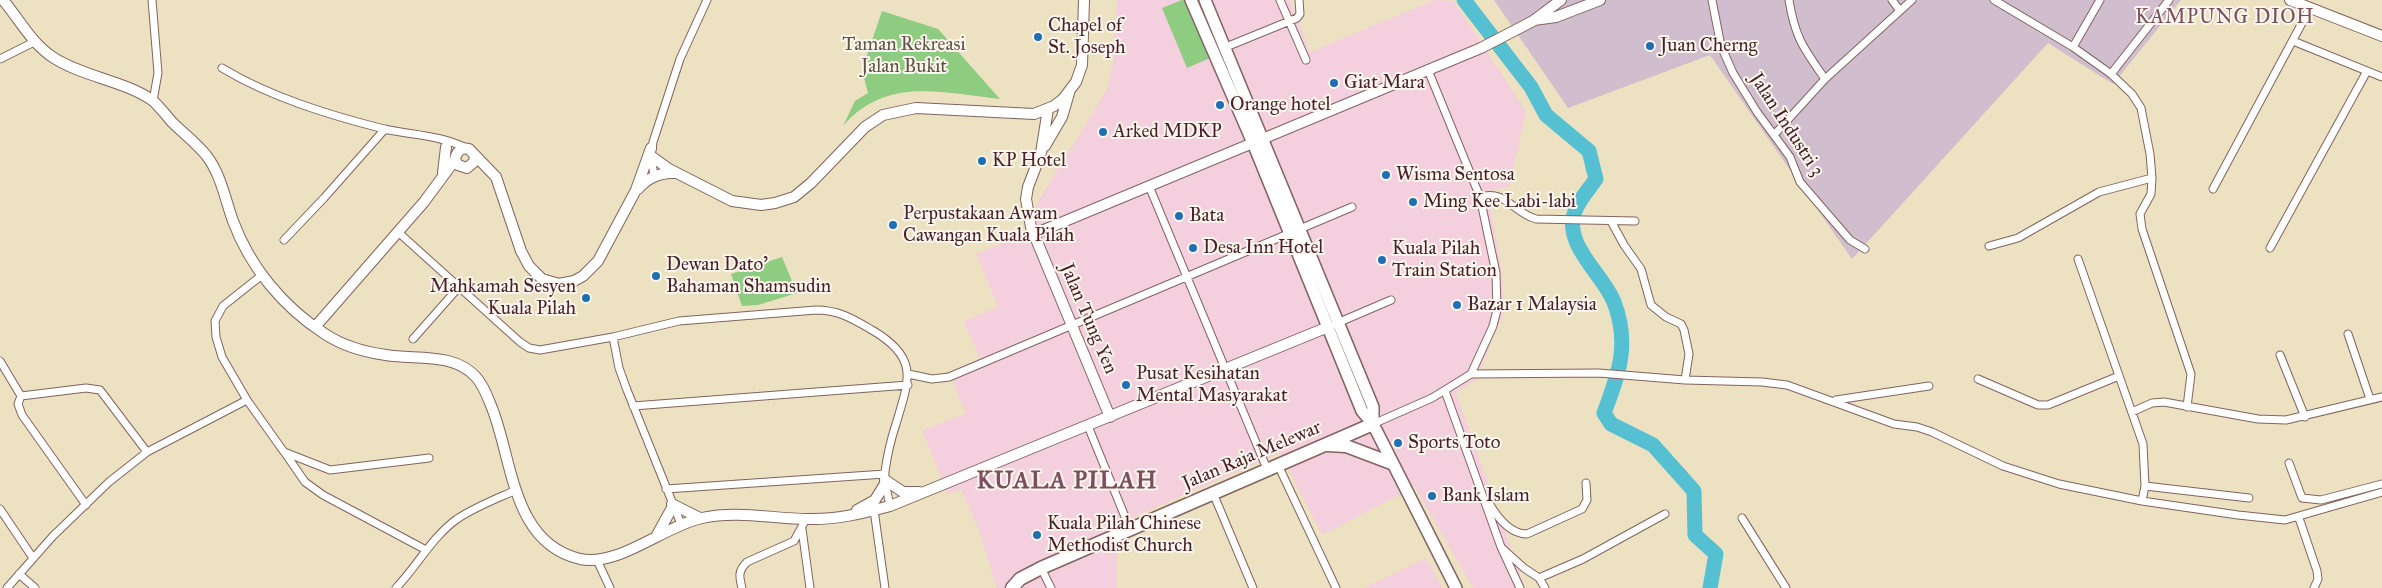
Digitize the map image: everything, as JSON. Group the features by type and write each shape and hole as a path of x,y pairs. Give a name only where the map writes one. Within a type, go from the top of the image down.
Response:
{"highway":[{"name":"Jalan Raja Melewar","path":"1012,588 1020,579 1041,568 1373,424"},
{"path":"1326,444 1346,446 1391,463"}],"main road":[{"path":"1191,0 1258,141 1295,231 1328,327 1362,412 1373,424 1391,463 1456,588"},
{"path":"1205,0 1226,47 1258,141"},
{"path":"1295,231 1339,322 1373,407 1373,424"}],"street":[{"path":"3,0 34,42 53,58 154,101 196,144 213,166 242,244 262,275 288,306 314,327 348,347 386,356 446,360 469,370 481,384 495,416 516,490 527,519 538,535 564,553 581,559 597,560 628,550 681,524 700,518 740,514 804,524 890,506 1391,300"},
{"path":"152,0 158,73 154,101"},
{"path":"222,68 255,86 292,100 384,129 436,138 472,151 474,160 496,177 525,259 542,279 559,284 574,281 591,270 636,190 651,152 680,59 707,0"},
{"path":"651,152 679,174 732,201 761,205 794,197 811,183 865,127 883,115 916,108 1024,114 1048,109 1063,98 1080,74 1082,65 1084,0"},
{"path":"1280,0 1306,60"},
{"path":"1226,47 1297,18 1300,14 1299,0"},
{"path":"1034,234 1481,48 1533,20 1561,0"},
{"path":"1533,20 1556,17 1600,0"},
{"name":"Jalan Industri 3","path":"1712,0 1721,46 1733,74 1790,157 1800,182 1850,240 1865,249"},
{"path":"1789,0 1793,26 1799,39 1825,79"},
{"path":"1892,0 1900,11"},
{"path":"1774,135 1825,79 1912,0"},
{"path":"1994,0 2074,47 2112,74 2132,94 2141,108 2150,154 2152,178 2150,194 2140,214 2142,229 2191,374 2187,407"},
{"path":"2074,47 2100,0"},
{"path":"2112,74 2169,0"},
{"path":"2290,0 2382,36"},
{"path":"2213,189 2310,8"},
{"path":"2293,41 2382,77"},
{"path":"0,59 34,42"},
{"path":"1373,424 1445,391 1471,374 1493,326 1497,310 1496,273 1480,198 1428,70"},
{"path":"2270,248 2366,71"},
{"path":"1041,153 1062,117 1070,90"},
{"path":"1041,153 1048,109"},
{"path":"284,240 324,198 384,129"},
{"path":"436,138 457,161 467,168 474,160"},
{"path":"439,183 445,165 446,147"},
{"path":"314,327 439,183 457,161 461,149 466,148"},
{"path":"651,152 654,176"},
{"name":"Jalan Tung Yen","path":"1041,153 1028,187 1026,199 1034,234 1110,417"},
{"path":"636,190 654,176 679,174"},
{"path":"1990,246 2018,238 2099,192 2152,178"},
{"path":"1148,186 1225,369 1336,588"},
{"path":"1480,198 1490,194 1499,196 1522,214 1536,219 1635,221"},
{"path":"908,374 932,379 949,377 1352,207"},
{"path":"1611,220 1624,246 1641,269 1651,305 1666,317 1680,324 1684,330 1689,354 1685,380"},
{"path":"398,232 529,348 550,349 613,337 679,321 829,310 848,316 890,341 903,360 908,374 908,385 895,425 885,478 879,495 867,505 830,519"},
{"path":"2078,259 2143,444 2145,486 2142,501"},
{"path":"262,275 223,306 215,321 216,337 222,358 247,400 304,482 323,495 426,550"},
{"path":"413,339 458,287"},
{"path":"2348,334 2370,399"},
{"path":"613,337 619,368 632,406 681,524"},
{"path":"2280,355 2305,417"},
{"path":"0,361 21,396"},
{"path":"1471,374 1599,373 1685,380 1762,382 1799,388 1894,424 1917,427 1932,432 2003,466 2089,492 2285,520 2299,518 2330,506 2382,492"},
{"path":"1978,379 2038,406 2048,405 2119,376"},
{"path":"632,406 908,385"},
{"path":"1833,400 1929,386"},
{"path":"21,396 86,388 100,390 147,452"},
{"path":"1445,391 1501,547 1520,588"},
{"path":"21,396 18,404 22,415 86,505"},
{"path":"2132,412 2152,403 2164,402 2258,418 2286,420 2305,417 2382,397"},
{"path":"7,588 33,558 109,482 147,452 247,400"},
{"path":"1088,426 1130,528"},
{"path":"284,452 330,470 429,458"},
{"path":"2289,463 2302,498 2321,500 2382,484"},
{"path":"666,490 885,478 898,490 910,493 935,489"},
{"path":"885,478 890,506"},
{"path":"1481,490 1495,514 1519,534 1527,534 1582,509 1588,500 1586,483"},
{"path":"2145,486 2249,498"},
{"path":"399,587 426,550 457,519 516,490"},
{"path":"1213,493 1253,588"},
{"path":"673,505 700,518"},
{"path":"656,536 673,505"},
{"path":"0,509 33,558"},
{"path":"874,510 886,588"},
{"path":"1539,578 1583,560 1665,514"},
{"path":"1742,518 1786,588"},
{"path":"2299,518 2317,571 2318,580 2314,588"},
{"path":"742,588 739,575 741,567 747,562 794,541 804,524"},
{"path":"804,524 810,588"},
{"path":"1501,547 1528,572 1539,578 1545,588"},
{"path":"597,560 610,588"},
{"path":"1041,568 1049,587"},
{"path":"19,574 34,588"}],"shaded area":[{"path":"1117,0 1290,0 1310,52 1435,0 1454,1 1526,112 1509,187 1487,191 1501,264 1504,312 1476,380 1456,393 1523,582 1512,588 1473,588 1415,487 1322,535 1280,453 1117,524 1117,588 997,588 979,531 961,489 948,494 922,431 966,413 949,372 980,359 964,321 998,307 976,254 1026,233 1039,200 1107,90 1113,63"},
{"path":"1494,0 2181,0 2113,84 2048,43 1852,259 1710,55 1568,108"},
{"path":"1426,558 1442,588 1364,588"}],"green space":[{"path":"1185,0 1210,58 1187,68 1162,8"},
{"name":"Taman Rekreasi Jalan Bukit","path":"882,11 938,29 1000,99 936,92 896,94 878,100 860,110 843,126 855,101 868,93 862,70"},
{"path":"782,257 797,293 758,305 742,306 731,274"}],"waterway":[{"path":"1464,0 1531,87 1546,115 1589,151 1596,179 1575,211 1572,223 1574,235 1579,247 1609,291 1614,302 1619,317 1622,345 1618,371 1604,413 1611,424 1653,445 1694,491 1695,535 1716,554 1710,588"}],"place":[{"name":"Chapel of St. Joseph","path":"1038,37"},
{"name":"Juan Cherng","path":"1650,46"},
{"name":"Giat Mara","path":"1334,83"},
{"name":"Orange hotel","path":"1220,105"},
{"name":"Arked MDKP","path":"1103,132"},
{"name":"KP Hotel","path":"982,161"},
{"name":"Wisma Sentosa","path":"1386,175"},
{"name":"Ming Kee Labi-labi","path":"1413,202"},
{"name":"Bata","path":"1179,216"},
{"name":"Perpustakaan Awam Cawangan Kuala Pilah","path":"893,225"},
{"name":"Desa Inn Hotel","path":"1193,248"},
{"name":"Kuala Pilah Train Station","path":"1382,260"},
{"name":"Dewan Dato' Bahaman Shamsudin","path":"656,276"},
{"name":"Mahkamah Sesyen Kuala Pilah","path":"586,298"},
{"name":"Bazar 1 Malaysia","path":"1457,305"},
{"name":"Pusat Kesihatan Mental Masyarakat","path":"1126,385"},
{"name":"Sports Toto","path":"1398,443"},
{"name":"Bank Islam","path":"1432,496"},
{"name":"Kuala Pilah Chinese Methodist Church","path":"1037,535"}],"district":[{"name":"KAMPUNG DIOH","path":"2225,18"},
{"name":"KUALA PILAH","path":"1067,482"}]}
